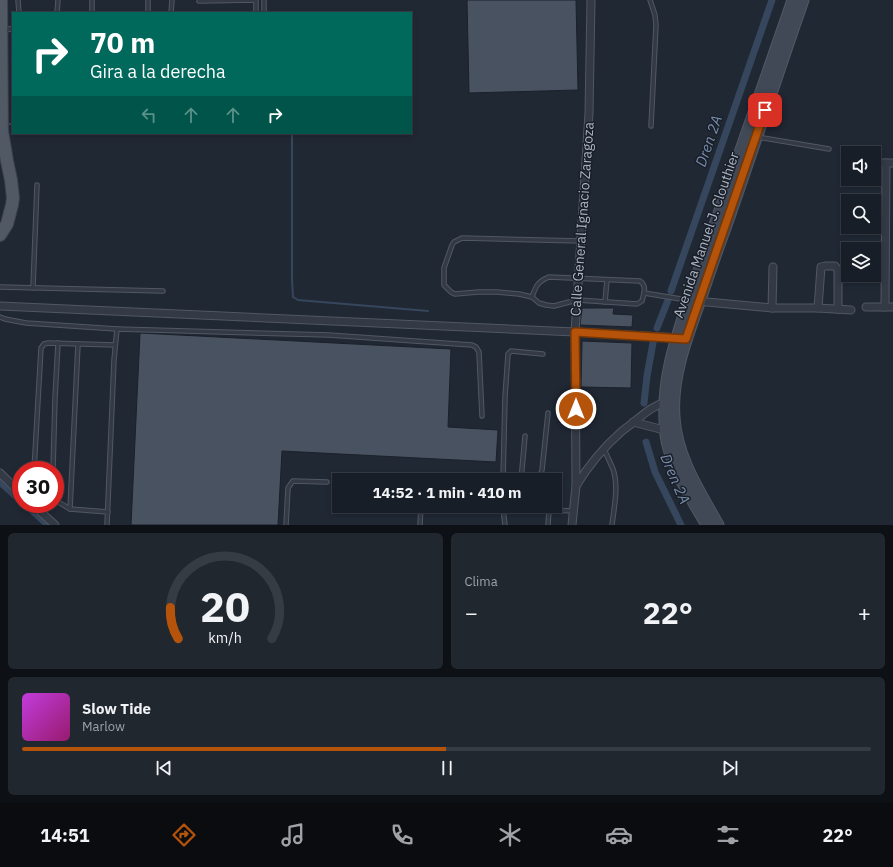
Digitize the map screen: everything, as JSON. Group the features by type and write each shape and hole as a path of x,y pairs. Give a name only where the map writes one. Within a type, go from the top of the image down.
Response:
{"main road":[{"path":"0,235 7,224 13,198 2,130 1,0"},
{"name":"Avenida Manuel J. Clouthier","path":"751,136 793,0"},
{"name":"Avenida Manuel J. Clouthier","path":"707,525 678,473 669,448 670,431 674,416 669,401 676,380 682,338 694,301 751,136 803,0"},
{"name":"Avenida Manuel J. Clouthier","path":"670,431 680,448 689,471 718,525"}],"street":[{"name":"Calle General Ignacio Zaragoza","path":"572,525 576,486 575,332 589,113 591,0"},
{"path":"866,307 889,307 890,163"},
{"path":"818,308 821,267 835,266 838,271 838,309"},
{"path":"772,308 773,267"},
{"path":"694,301 772,308 851,310"},
{"path":"0,306 682,338"},
{"path":"576,486 584,473 604,449 622,431 648,410 669,401"},
{"path":"634,422 670,431"},
{"path":"0,473 12,485"},
{"path":"42,513 55,525"}],"lane":[{"path":"18,0 19,12"},
{"path":"58,0 58,12"},
{"path":"92,0 92,12"},
{"path":"148,0 148,12"},
{"path":"171,12 172,0"},
{"path":"199,1 256,0 256,12"},
{"path":"264,0 264,12"},
{"path":"650,0 656,25 651,126"},
{"path":"1,31 12,28"},
{"path":"751,136 829,149"},
{"path":"33,288 37,185"},
{"path":"532,297 537,284 541,280 549,277 640,281 644,285 642,301 639,304 578,300 554,306 539,303 532,297 519,294 497,292 455,294 444,285 444,268 454,242 462,238 581,241"},
{"path":"605,302 607,280"},
{"path":"0,287 163,291"},
{"path":"644,293 694,301"},
{"path":"0,317 26,323 117,329 329,335 472,345 476,347 479,352 482,416"},
{"path":"107,525 117,329"},
{"path":"35,461 41,348 44,344 48,343 115,345"},
{"path":"53,461 58,343"},
{"path":"70,509 78,344"},
{"path":"503,473 505,397 508,354 511,351 543,354"},
{"path":"541,473 548,412"},
{"path":"522,473 525,436"},
{"path":"604,449 613,470 616,489 612,525"},
{"path":"286,525 288,488 291,482 327,482"},
{"path":"64,505 70,509 108,512"},
{"path":"562,511 574,511"},
{"path":"420,525 421,513"},
{"path":"504,513 505,525"},
{"path":"548,525 549,513"}],"building":[{"path":"467,0 576,0 578,90 469,93"},
{"path":"582,308 614,308 613,314 633,315 632,327 580,325"},
{"path":"140,333 451,349 448,427 498,430 496,462 282,451 278,525 131,525"},
{"path":"582,341 632,343 631,388 581,387"}],"waterway":[{"name":"Dren 2A","path":"671,291 772,0"},
{"path":"7,124 12,124"},
{"path":"292,134 293,297 298,300 428,311"},
{"name":"Dren 2A","path":"657,328 668,300"},
{"name":"Dren 2A","path":"644,403 653,343"},
{"name":"Dren 2A","path":"646,442 655,472 681,525"},
{"path":"0,482 12,493"},
{"path":"35,513 48,525"}],"route":[{"path":"576,409 575,332 686,339 765,110"}]}
